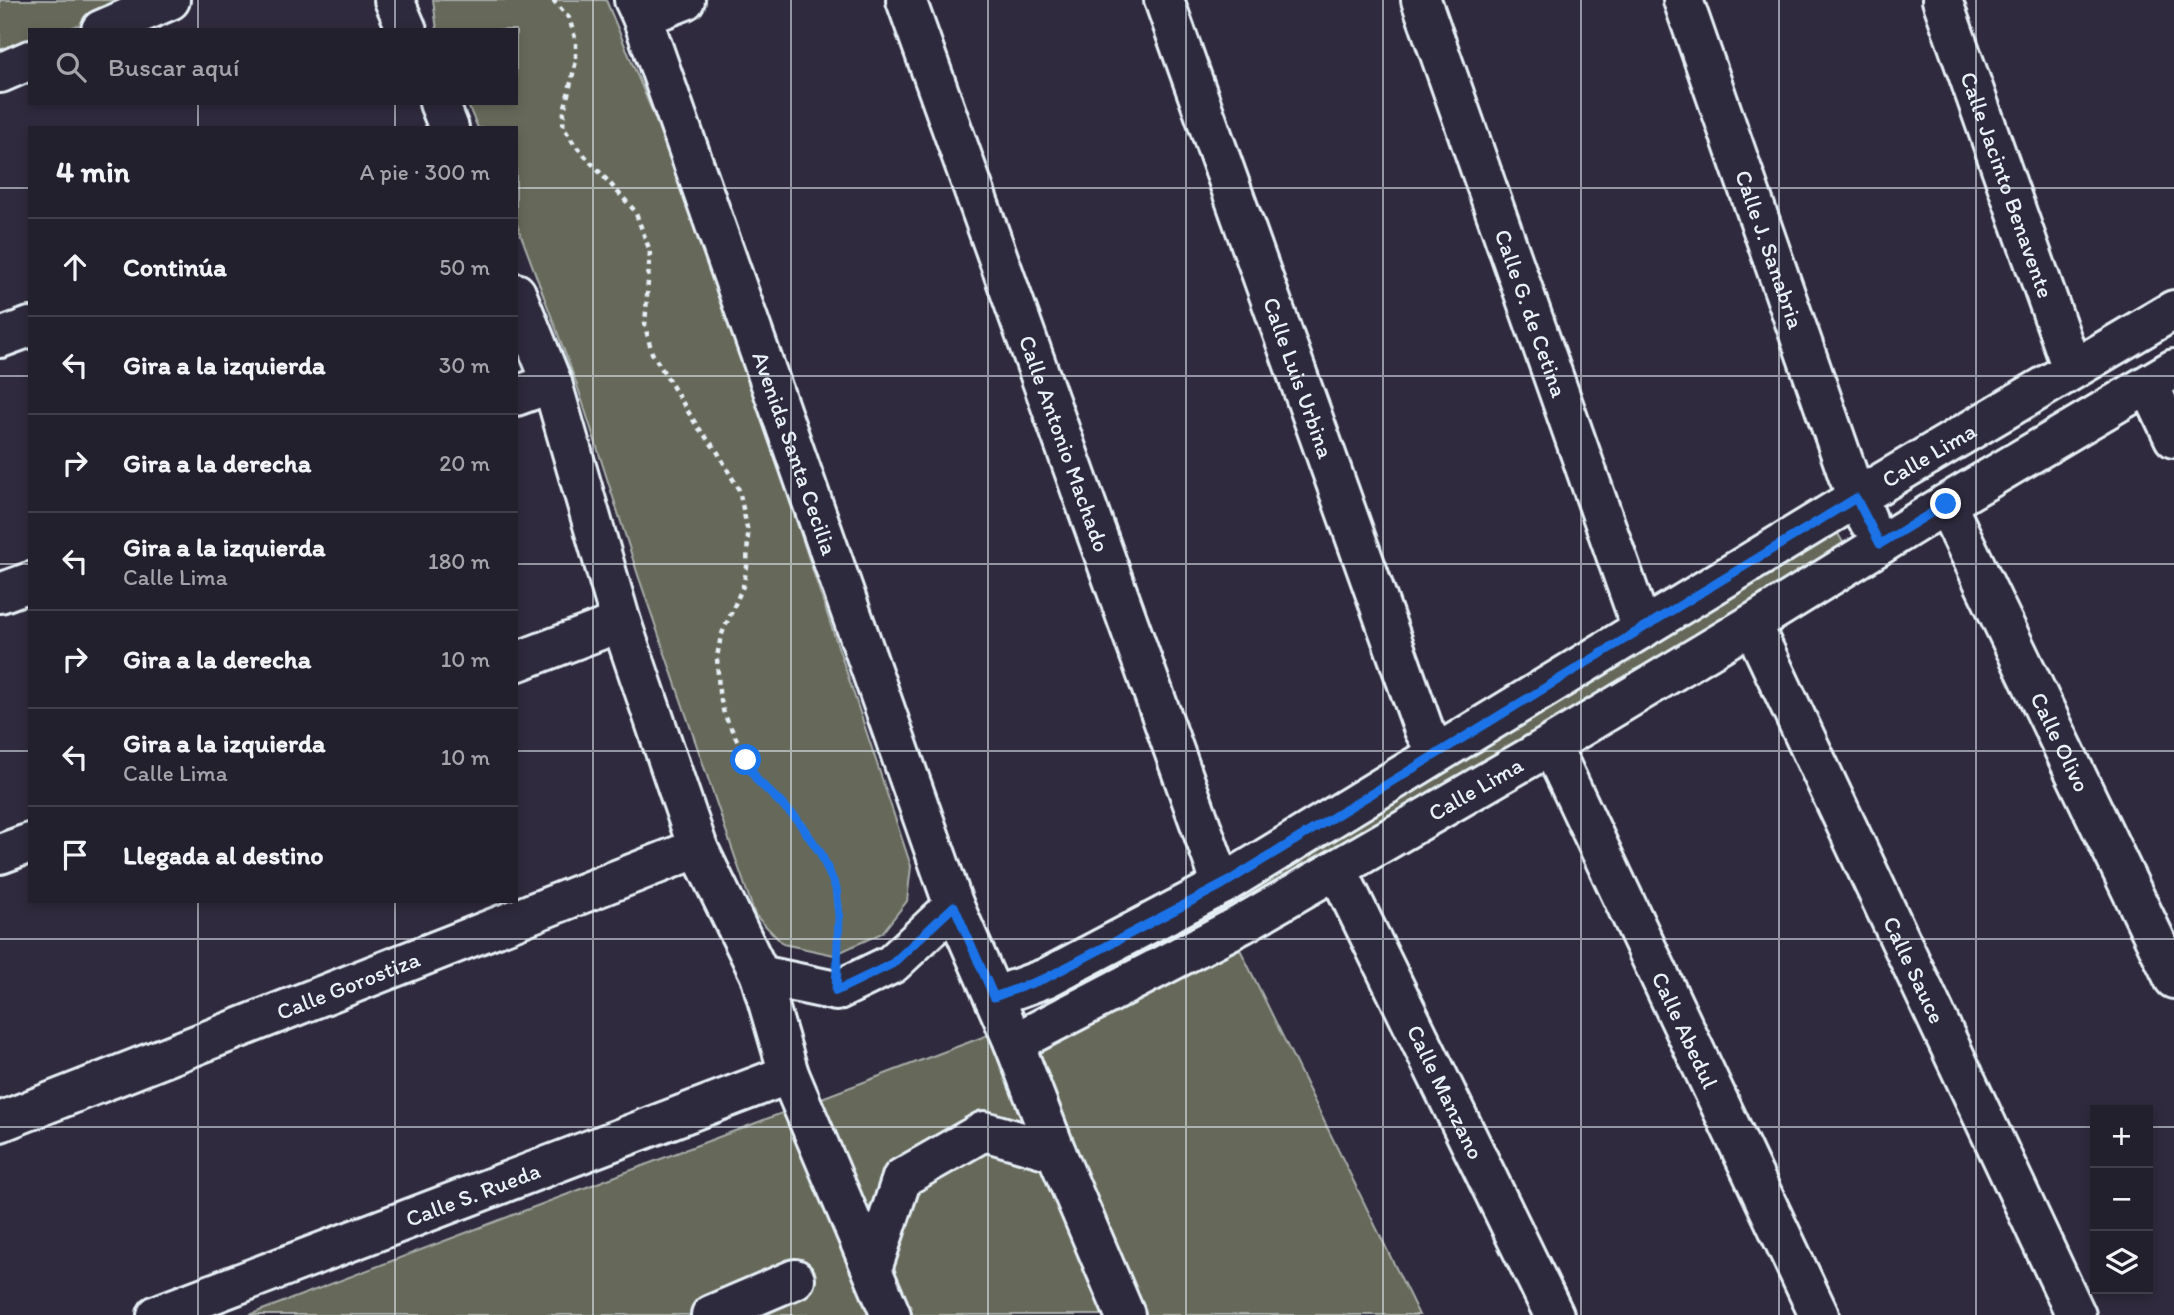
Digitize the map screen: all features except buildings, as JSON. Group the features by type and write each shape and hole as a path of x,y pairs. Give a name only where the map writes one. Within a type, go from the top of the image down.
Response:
{"street":[{"path":"106,28 170,0"},
{"path":"638,8 685,0"},
{"name":"Calle Antonio Machado","path":"906,0 1222,885"},
{"name":"Calle Luis Urbina","path":"1164,0 1424,730 1437,753"},
{"name":"Calle G. de Cetina","path":"1421,0 1642,629"},
{"name":"Calle J. Sanabria","path":"1683,0 1856,498 1880,544"},
{"name":"Calle Jacinto Benavente","path":"1942,0 2072,369"},
{"name":"Avenida Santa Cecilia","path":"638,8 954,906 1014,1043 1056,1152 1125,1315"},
{"path":"0,73 28,61"},
{"path":"440,105 448,126"},
{"path":"518,298 552,383 621,622 698,848 760,975 789,1074 891,1315"},
{"name":"Calle Lima","path":"994,997 1046,978 1222,885 1856,498 2174,310"},
{"path":"0,338 28,328"},
{"path":"2161,377 2174,438"},
{"name":"Calle Lima","path":"1014,1043 1242,924 1551,745 1946,504 2161,377"},
{"path":"518,395 552,383"},
{"name":"Calle Olivo","path":"1946,504 2174,979"},
{"path":"0,593 28,583"},
{"path":"518,661 621,622"},
{"name":"Calle Sauce","path":"1752,624 2076,1315"},
{"name":"Calle Abedul","path":"1551,745 1819,1315"},
{"path":"0,854 28,844"},
{"name":"Calle Gorostiza","path":"0,1122 698,848"},
{"name":"Calle Manzano","path":"1337,869 1554,1315"},
{"path":"760,975 836,991 892,964 954,906"},
{"name":"Calle S. Rueda","path":"157,1315 789,1074"},
{"path":"872,1269 902,1178 984,1131 1056,1152"},
{"path":"710,1315 795,1279"}],"path":[{"path":"553,0 569,18 576,41 576,61 564,111 563,127 575,145 635,211 650,251 645,326 652,354 697,426 717,451 739,491 748,533 747,566 739,598 721,636 718,657 719,692 724,715 757,780 796,818 820,852 836,888 839,916 836,991"}],"green space":[{"path":"0,0 146,0 70,28 28,28 28,44 0,54"},
{"path":"433,0 606,0 692,207 911,866 907,901 882,933 834,955 783,944 755,915 638,575 577,385 518,227 518,126 477,126 468,105 518,105 518,28 437,28"},
{"path":"1837,532 1845,546 1246,911 1236,892"},
{"path":"1236,941 1419,1315 249,1315"}],"route":[{"path":"746,760 757,780 796,818 820,852 836,888 839,916 836,991 892,964 954,906 994,997 1046,978 1222,885 1856,498 1880,544 1946,504"}]}
